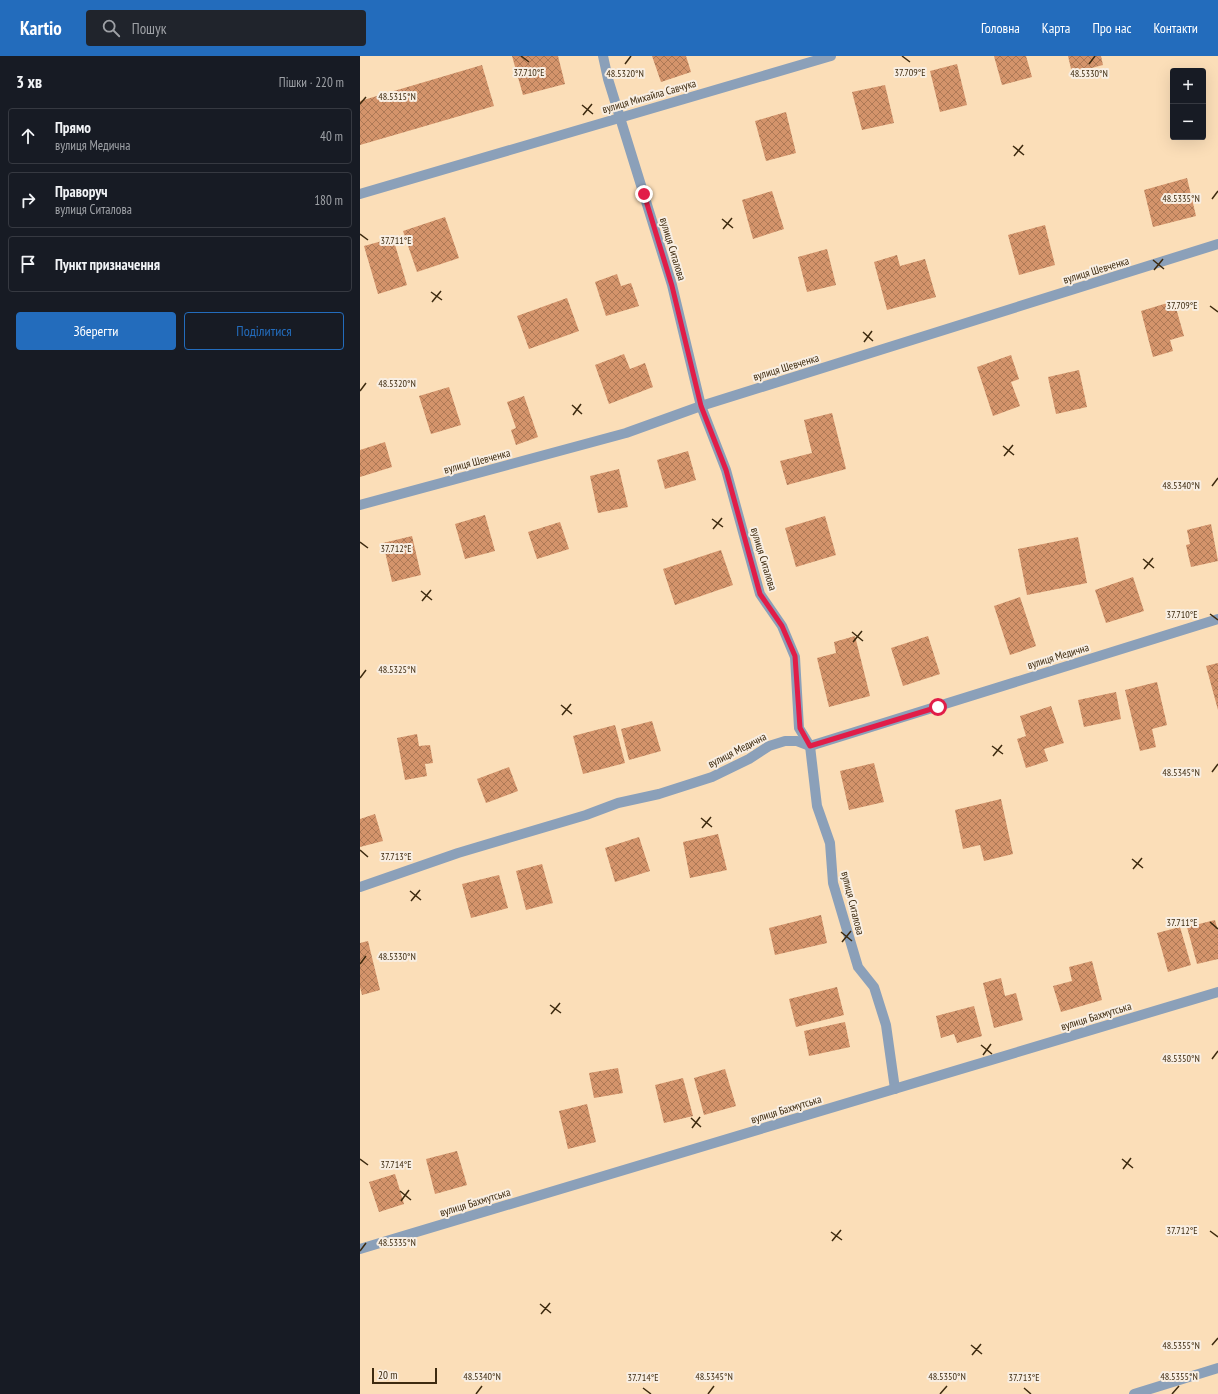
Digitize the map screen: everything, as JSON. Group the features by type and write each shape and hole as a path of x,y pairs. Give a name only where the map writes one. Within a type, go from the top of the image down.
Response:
{"street":[{"name":"вулиця Ситалова","path":"603,56 620,117 672,286 701,406 726,470 760,594 782,626 795,656 800,728 810,746 817,806 830,843 833,884 858,967 874,987 886,1024 895,1088"},
{"name":"вулиця Михайла Савчука","path":"360,194 831,56"},
{"name":"вулиця Шевченка","path":"360,505 626,433 701,406 1218,244"},
{"name":"вулиця Медична","path":"360,887 458,852 586,815 618,803 660,794 712,777 750,760 769,746 797,741 810,746 1218,619"},
{"name":"вулиця Бахмутська","path":"360,1249 1218,992"},
{"path":"1134,1394 1218,1368"}],"building":[{"path":"512,56 558,56 565,84 523,95"},
{"path":"652,56 686,56 691,72 661,82"},
{"path":"994,56 1026,56 1032,77 1002,85"},
{"path":"1068,56 1101,56 1103,65 1072,73"},
{"path":"957,64 967,105 940,112 930,71"},
{"path":"482,65 494,106 360,145 360,101"},
{"path":"885,85 894,123 862,130 852,92"},
{"path":"786,112 796,153 766,161 755,121"},
{"path":"1187,178 1196,216 1153,227 1144,190"},
{"path":"772,191 784,229 753,239 742,200"},
{"path":"445,217 459,258 417,272 403,231"},
{"path":"1045,225 1055,265 1019,275 1008,235"},
{"path":"393,238 407,285 378,294 364,246"},
{"path":"827,249 836,285 807,292 798,257"},
{"path":"897,255 900,266 925,259 936,297 887,310 874,262"},
{"path":"617,274 621,286 631,283 639,306 606,316 595,282"},
{"path":"567,298 579,331 529,349 517,316"},
{"path":"1174,301 1184,336 1170,340 1173,351 1153,357 1141,311"},
{"path":"624,354 630,369 645,363 653,387 609,404 595,365"},
{"path":"1011,355 1019,379 1011,382 1020,406 993,416 977,367"},
{"path":"1079,370 1087,407 1056,414 1048,377"},
{"path":"449,387 461,425 431,434 419,396"},
{"path":"524,396 538,437 516,445 511,430 516,428 507,402"},
{"path":"832,413 846,469 787,485 780,461 812,453 804,420"},
{"path":"385,442 392,467 360,477 360,450"},
{"path":"688,451 696,480 665,489 657,460"},
{"path":"619,469 628,507 598,513 590,476"},
{"path":"485,515 495,551 465,559 455,524"},
{"path":"825,516 836,555 796,567 785,528"},
{"path":"560,522 569,549 537,559 528,532"},
{"path":"1211,524 1218,561 1191,567 1186,545 1190,544 1187,530"},
{"path":"412,536 421,575 392,582 383,543"},
{"path":"1078,537 1087,583 1027,595 1018,549"},
{"path":"721,550 733,585 675,605 663,569"},
{"path":"1133,577 1144,611 1106,623 1095,590"},
{"path":"1020,597 1036,646 1010,655 994,606"},
{"path":"855,636 870,696 829,707 817,658 836,653 834,642"},
{"path":"928,636 940,674 903,686 891,648"},
{"path":"1218,663 1218,710 1206,666"},
{"path":"1157,682 1167,725 1152,729 1156,747 1140,751 1125,690"},
{"path":"1116,692 1121,719 1084,727 1078,700"},
{"path":"1051,706 1064,743 1044,749 1048,761 1026,768 1017,739 1026,736 1020,716"},
{"path":"652,721 661,751 629,760 621,729"},
{"path":"615,725 625,763 583,774 573,736"},
{"path":"417,734 419,746 430,745 433,763 425,764 427,776 405,780 397,738"},
{"path":"874,763 884,802 849,810 840,771"},
{"path":"509,767 518,791 486,803 477,779"},
{"path":"1001,799 1013,854 984,861 980,845 963,849 955,810"},
{"path":"375,814 383,841 360,847 360,819"},
{"path":"718,834 727,870 690,878 683,842"},
{"path":"639,837 650,871 615,882 605,848"},
{"path":"542,864 553,903 526,910 516,871"},
{"path":"499,875 508,908 471,918 462,884"},
{"path":"821,915 827,943 775,955 769,928"},
{"path":"1215,920 1218,931 1218,959 1197,964 1187,927"},
{"path":"1180,927 1191,965 1168,972 1157,933"},
{"path":"368,941 380,990 362,995 360,987 360,943"},
{"path":"1092,961 1102,1000 1061,1012 1053,986 1072,981 1069,967"},
{"path":"1001,978 1005,996 1016,993 1023,1020 994,1028 983,983"},
{"path":"837,987 844,1015 796,1027 789,999"},
{"path":"974,1006 982,1036 957,1043 954,1034 941,1038 936,1016"},
{"path":"845,1022 850,1047 809,1056 804,1031"},
{"path":"618,1068 623,1093 594,1098 589,1073"},
{"path":"725,1069 736,1106 704,1115 694,1078"},
{"path":"683,1078 693,1116 664,1123 655,1085"},
{"path":"587,1104 596,1142 568,1149 559,1111"},
{"path":"457,1151 467,1185 435,1194 426,1159"},
{"path":"395,1174 404,1204 379,1212 369,1182"}],"route":[{"path":"644,194 672,286 701,406 726,470 760,594 782,626 795,656 796,694 800,728 810,746 938,707"}]}
